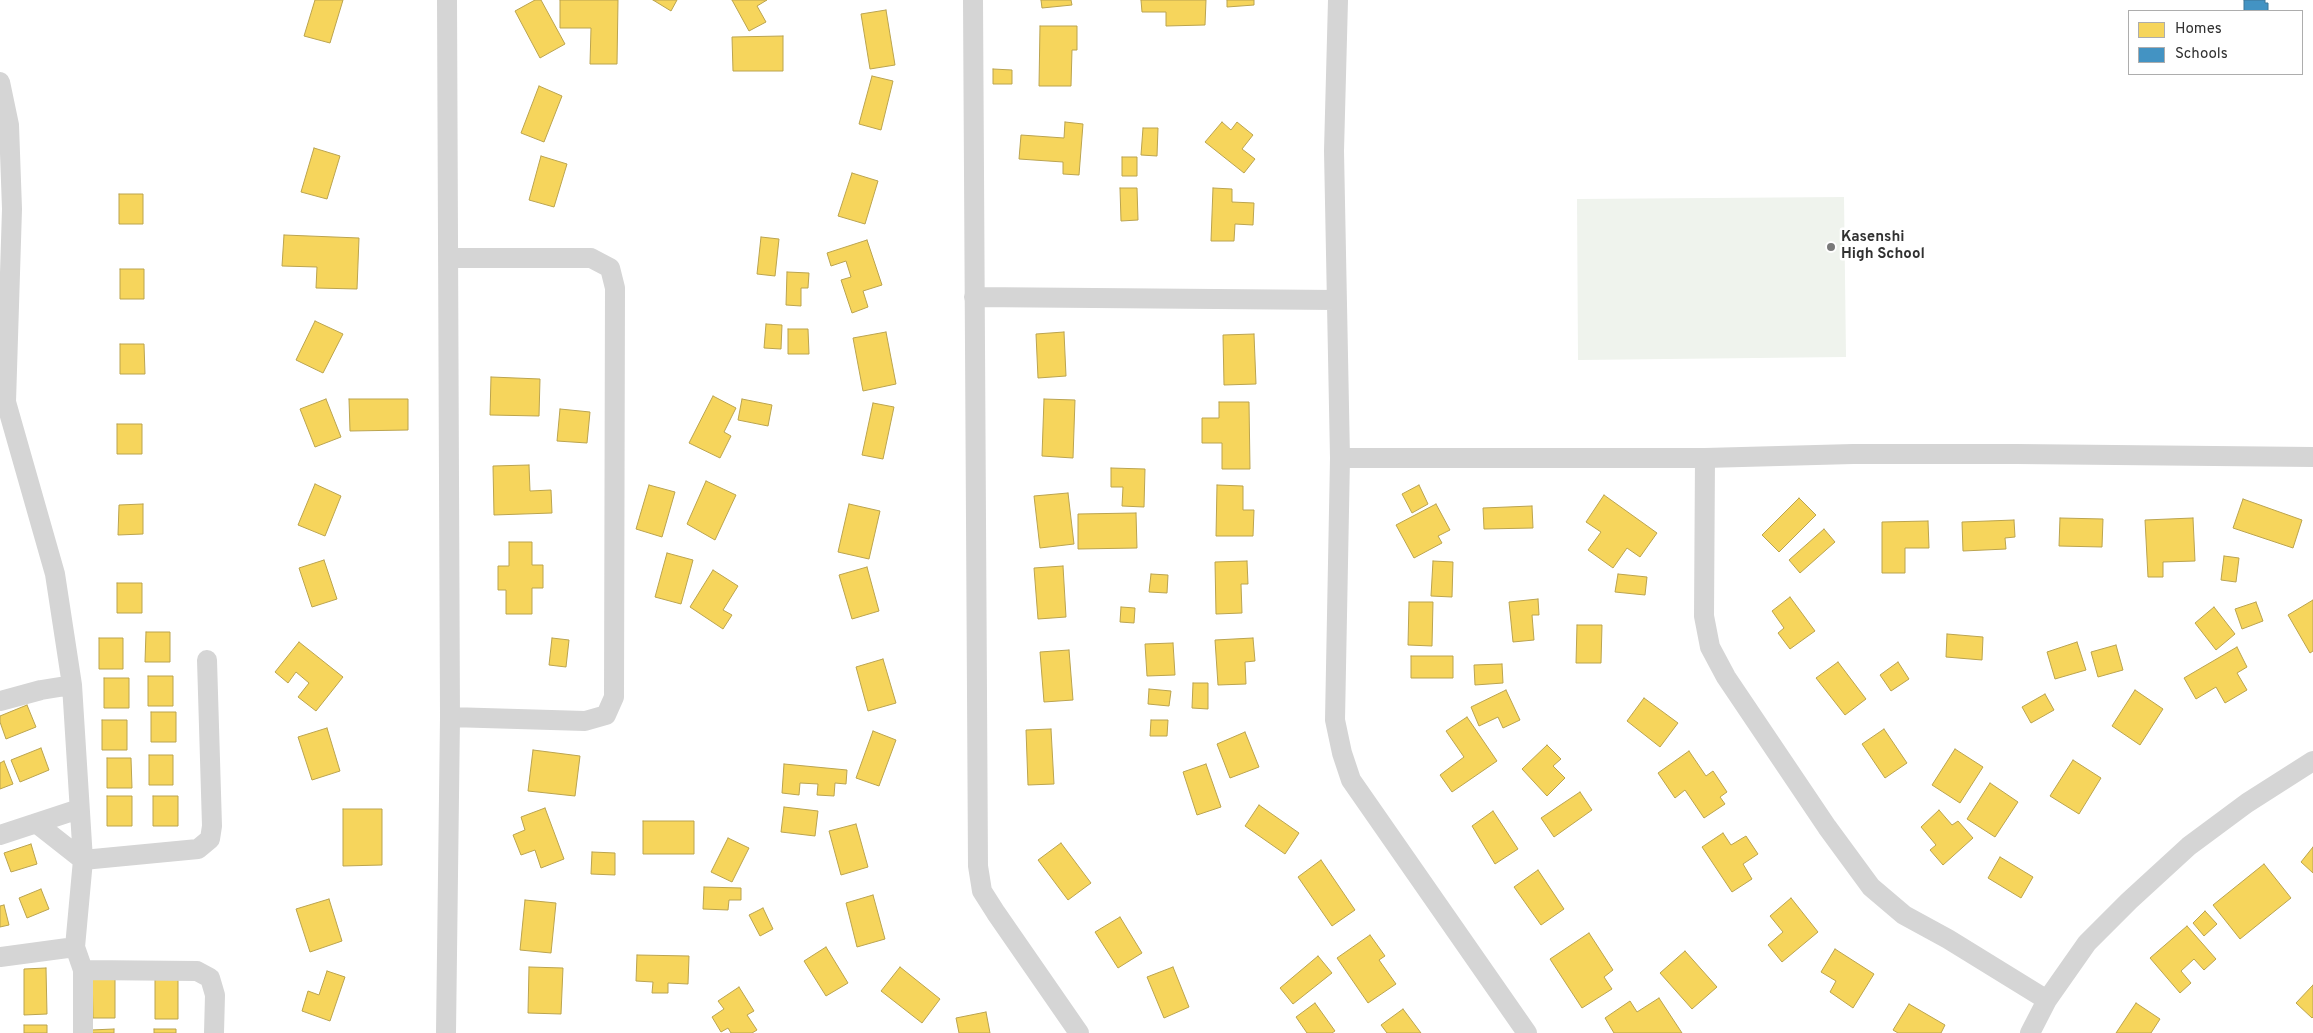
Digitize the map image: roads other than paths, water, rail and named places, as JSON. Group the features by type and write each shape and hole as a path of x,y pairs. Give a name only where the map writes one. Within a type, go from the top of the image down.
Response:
{"street":[{"path":"446,1033 450,717 447,0"},
{"path":"973,0 978,866 982,890 1078,1033"},
{"path":"1338,0 1334,152 1340,458 1335,720 1342,753 1351,780 1527,1033"},
{"path":"0,82 10,144 6,211 3,403 55,574 72,685 84,860 75,947 83,970 83,1033"},
{"path":"449,258 591,258 610,268 615,288 614,697 606,715 585,721 450,717"},
{"path":"974,297 1336,300"},
{"path":"1340,458 1705,458 1882,454 2313,456"},
{"path":"1705,458 1704,616 1710,647 1726,677 1827,827 1871,888 1904,915 1948,939 2047,1000"},
{"path":"36,823 84,860 198,849 210,838 212,826 207,660"},
{"path":"0,700 72,685"},
{"path":"2030,1033 2047,1000 2087,944 2129,901 2189,846 2247,803 2313,761"},
{"path":"0,834 79,809"},
{"path":"0,957 75,947"},
{"path":"83,970 197,971 210,978 215,995 214,1033"}],"place":[{"name":"Kasenshi High School","path":"1831,247"}]}
